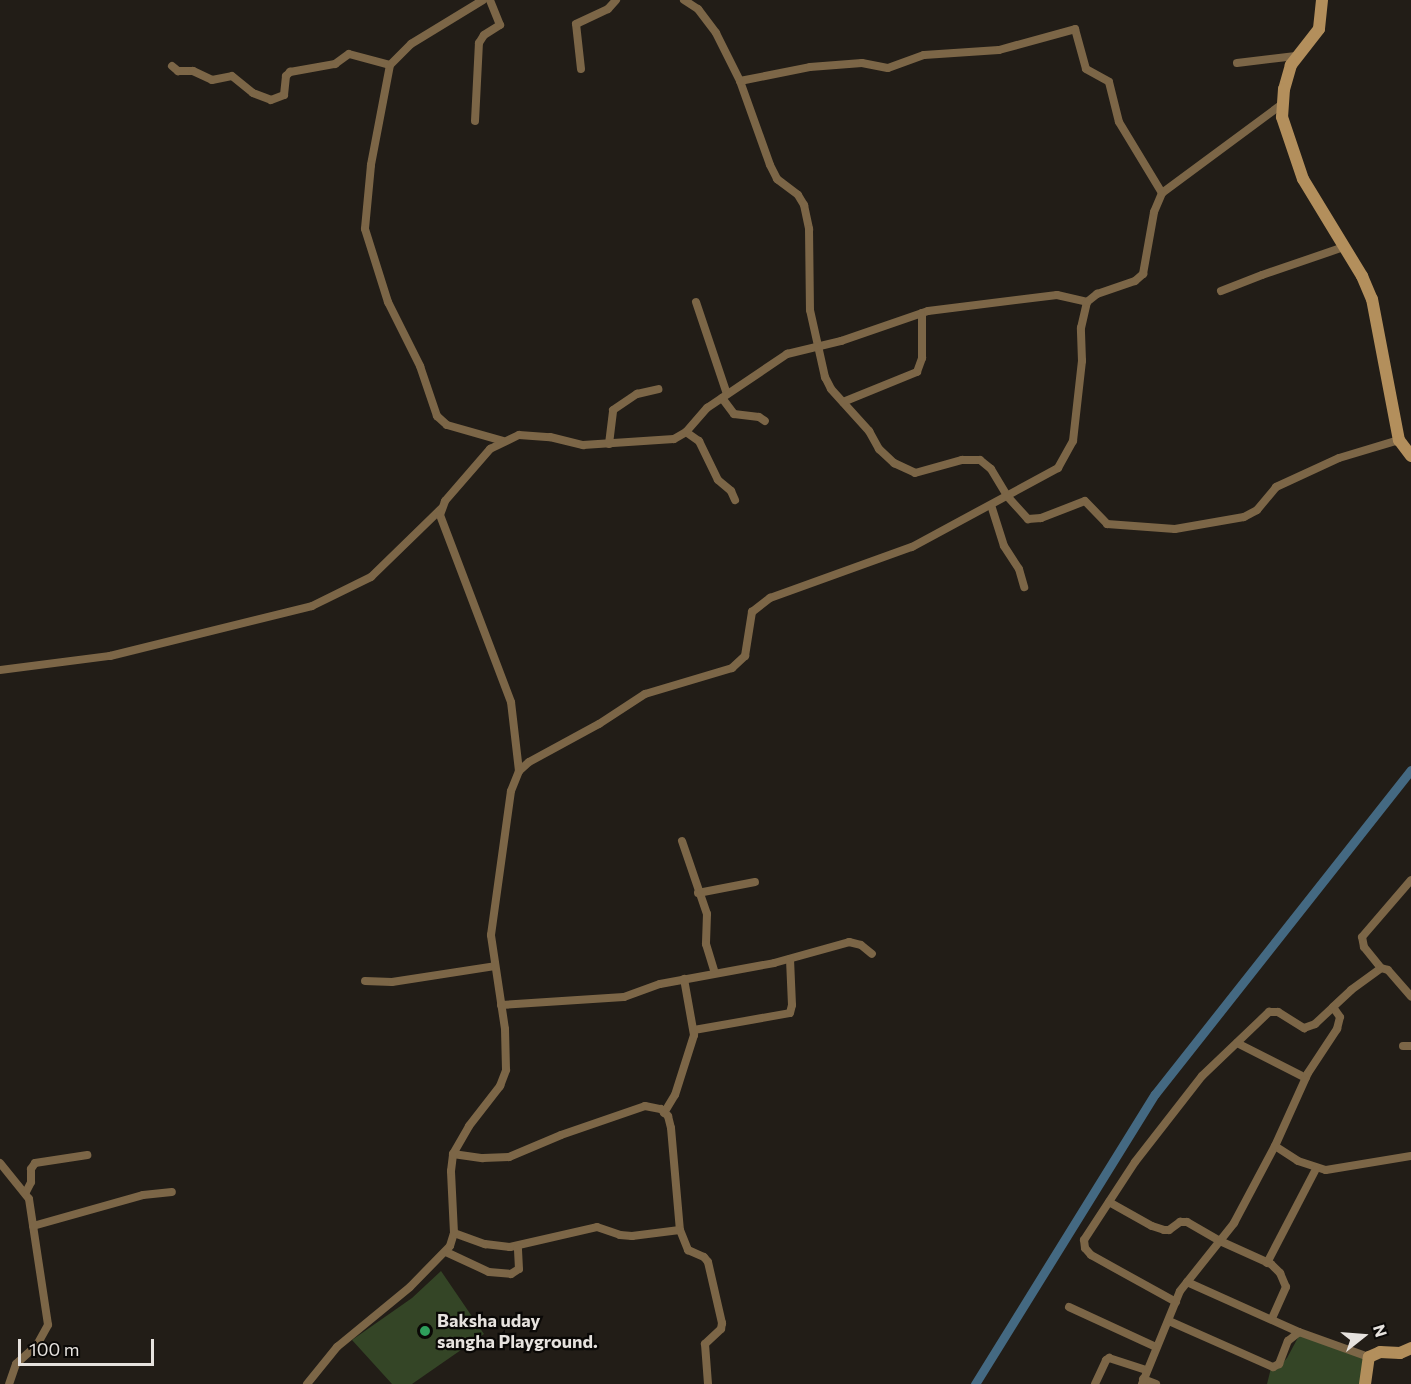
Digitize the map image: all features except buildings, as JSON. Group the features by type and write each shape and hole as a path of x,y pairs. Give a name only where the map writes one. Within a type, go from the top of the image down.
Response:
{"street":[{"path":"483,0 411,45 390,65 367,194 365,230 388,302 420,366 437,416 447,425 503,441"},
{"path":"475,121 479,44 484,35 500,25 490,0"},
{"path":"581,69 576,24 608,9 616,0"},
{"path":"684,0 698,9 716,33 740,81 770,165 781,183 800,197 807,214 810,310 825,377 843,402 869,431 884,455 910,472 920,473 962,460 975,459 991,469 1008,497 1028,519 1041,518 1085,501 1107,524 1175,529 1244,517 1257,510 1276,487 1339,458 1399,440"},
{"path":"1322,0 1318,29 1296,56 1286,79 1281,105 1283,123 1298,168 1362,276 1377,319 1399,440 1411,456"},
{"path":"740,81 797,69 862,63 888,68 921,56 999,50 1075,29 1086,69 1109,82 1119,122 1162,194"},
{"path":"172,66 178,71 192,70 211,80 232,76 261,97 274,99 284,95 286,76 293,71 335,64 351,54 390,65"},
{"path":"1237,63 1296,56"},
{"path":"519,771 645,694 732,668 745,656 752,612 770,598 912,547 1052,473 1070,449 1076,421 1082,361 1081,328 1087,302 1096,294 1135,281 1143,274 1154,212 1162,194 1281,105"},
{"path":"1221,291 1344,247"},
{"path":"0,670 110,656 312,606 371,578 442,508 490,449 519,435 583,445 674,440 686,432 708,408 787,354 857,336 922,313 1057,295 1087,302"},
{"path":"696,303 725,396 734,414 759,417 765,421"},
{"path":"843,402 909,376 920,369 922,313"},
{"path":"609,444 615,408 628,403 638,394 658,389"},
{"path":"686,432 699,441 718,480 731,491 735,500"},
{"path":"991,506 1004,546 1019,569 1024,587"},
{"path":"307,1384 337,1347 370,1322 446,1252 454,1233 451,1171 453,1154 469,1126 500,1086 506,1070 507,1043 495,966 492,925 511,791 519,771 511,702 446,534 440,515 442,508"},
{"path":"682,841 707,914 706,944 715,973"},
{"path":"1411,880 1362,938 1364,947 1381,968 1388,970 1411,996"},
{"path":"698,893 756,882"},
{"path":"501,1005 624,997 684,979 790,959 849,942 861,945 872,954"},
{"path":"694,1030 790,1013 792,1005 790,959"},
{"path":"365,981 392,982 495,966"},
{"path":"1176,1302 1091,1255 1085,1248 1084,1240 1135,1162 1202,1076 1269,1012 1278,1012 1304,1028 1315,1024 1351,990 1381,968"},
{"path":"664,1113 675,1095 694,1030 684,979"},
{"path":"1156,1384 1142,1382 1176,1302 1187,1282 1234,1223 1275,1146 1306,1078 1337,1029 1340,1017 1333,1007"},
{"path":"1237,1042 1306,1078"},
{"path":"453,1154 483,1158 509,1157 561,1135 645,1106 652,1106 664,1113 671,1128 675,1157 680,1230 687,1250 704,1257 708,1262 720,1307 721,1329 705,1344 708,1384"},
{"path":"1275,1146 1298,1161 1316,1169 1336,1170 1411,1156"},
{"path":"26,1192 31,1182 31,1168 35,1163 87,1155"},
{"path":"0,1163 26,1192 48,1325 37,1345 16,1364 9,1384"},
{"path":"1267,1263 1316,1169"},
{"path":"33,1226 142,1195 172,1192"},
{"path":"1109,1202 1152,1226 1169,1230 1182,1221 1276,1268 1286,1287 1272,1319"},
{"path":"454,1233 485,1244 518,1247 597,1227 620,1235 632,1236 680,1230"},
{"path":"446,1252 489,1272 511,1274 519,1269 518,1247"},
{"path":"1187,1282 1299,1332 1369,1357 1380,1352 1400,1353 1411,1348"},
{"path":"1069,1307 1156,1347"},
{"path":"1169,1321 1273,1367 1279,1364 1288,1341 1299,1332"},
{"path":"1365,1384 1369,1357"},
{"path":"1095,1384 1109,1358 1146,1370"}],"green space":[{"name":"Baksha uday sangha Playground.","path":"441,1271 484,1334 412,1384 392,1384 352,1340 412,1298"},
{"path":"1301,1332 1369,1356 1365,1384 1267,1384 1271,1368 1280,1366 1287,1358"}],"waterway":[{"path":"975,1384 1155,1094 1411,770"}],"place":[{"name":"Baksha uday sangha Playground.","path":"425,1331"}]}
